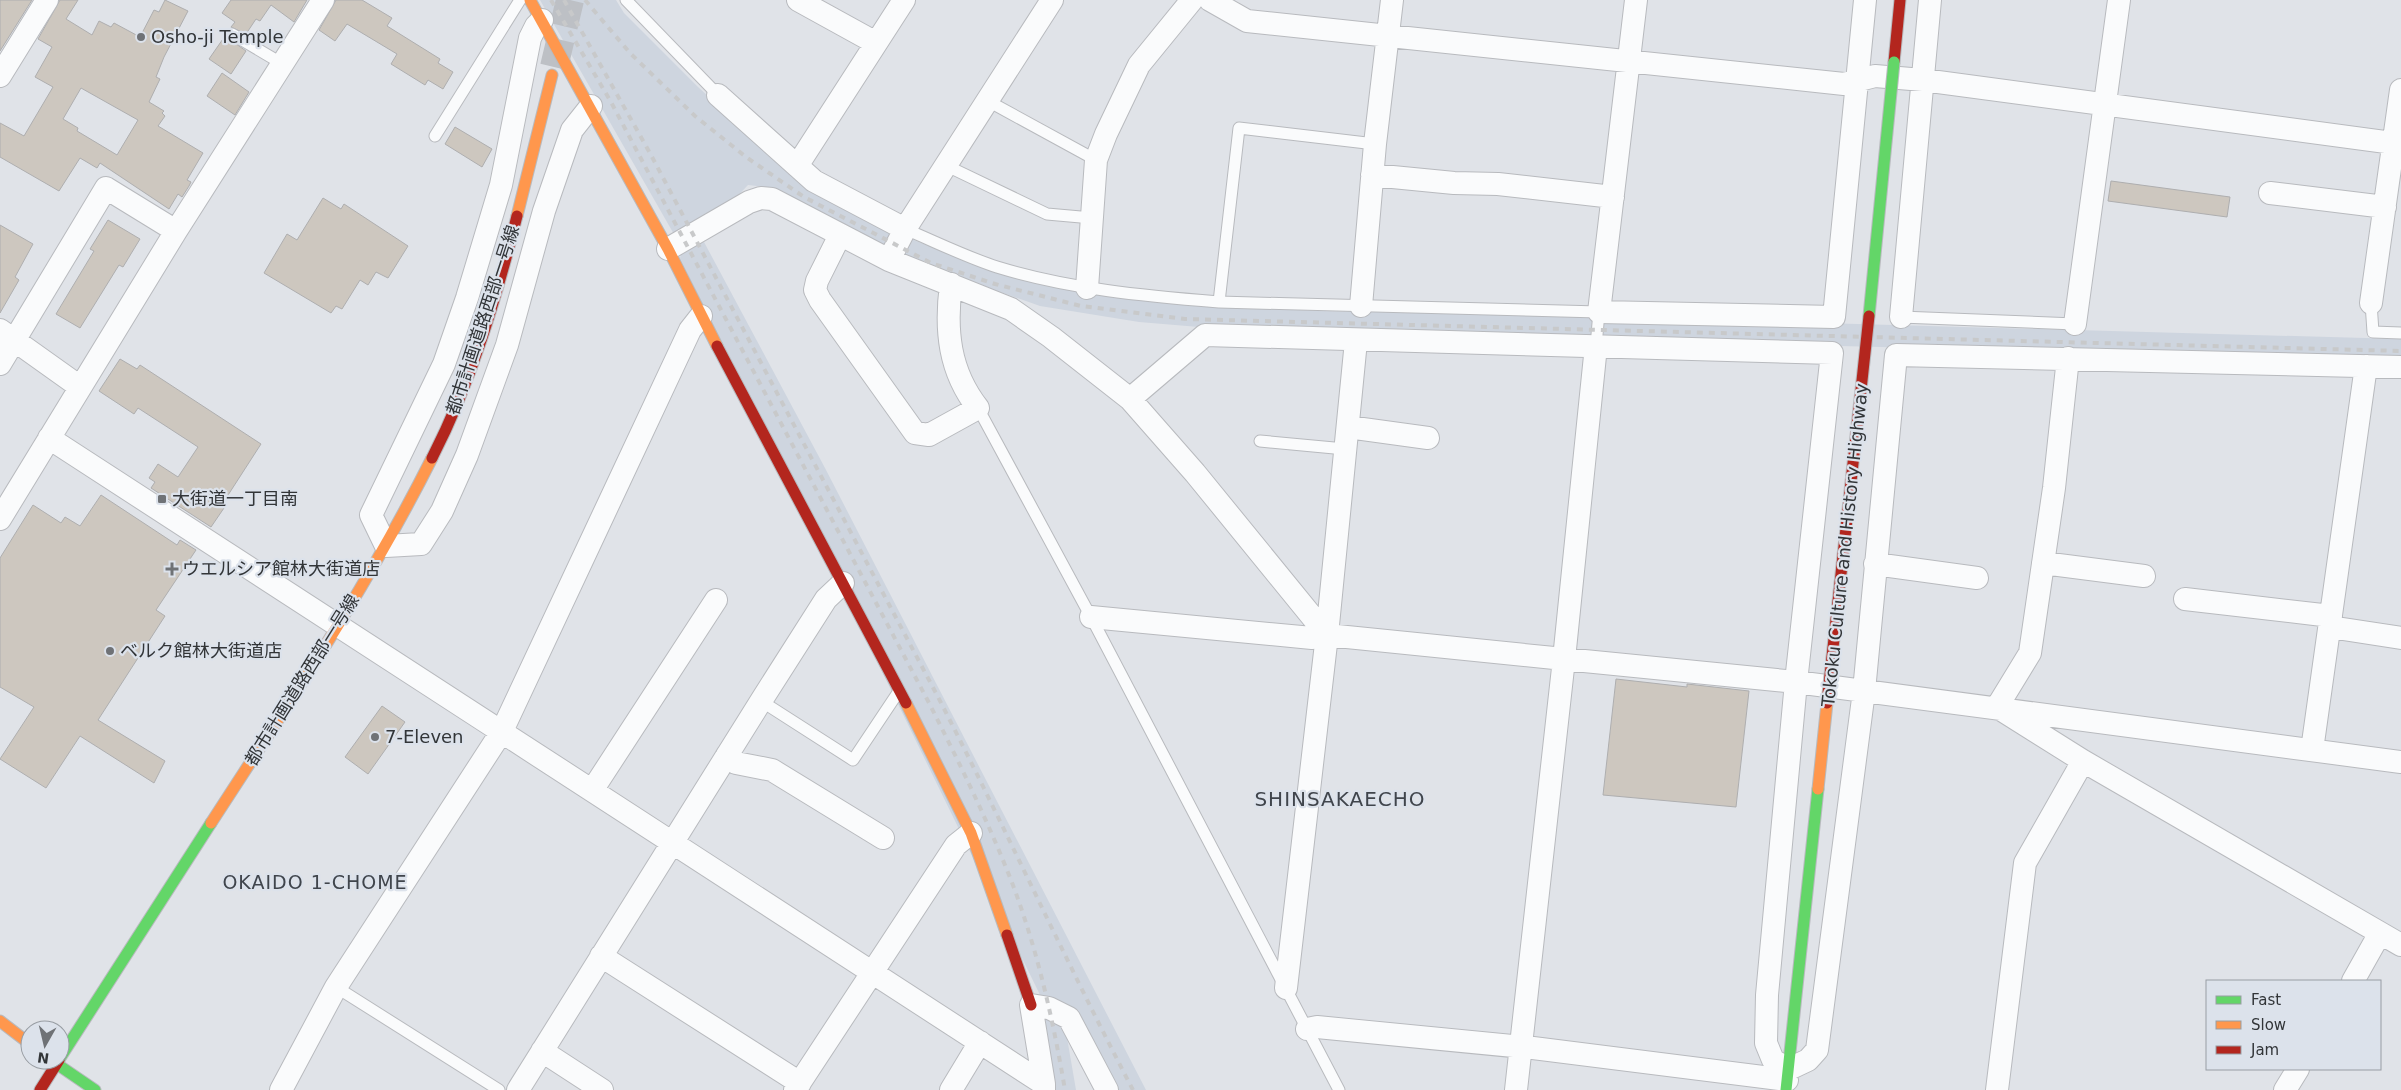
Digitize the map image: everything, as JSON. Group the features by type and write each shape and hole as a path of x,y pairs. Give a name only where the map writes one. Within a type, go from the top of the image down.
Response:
{"main road":[{"path":"530,0 591,106 668,249 701,316 900,690 971,833 1031,1006"},
{"name":"Tokoku Culture and History Highway","path":"1787,1080 1865,360 1900,0"},
{"name":"都市計画道路西部一号線","path":"70,1040 338,625 386,546 440,443 473,359 517,219 552,76"},
{"path":"0,1021 20,1036"},
{"name":"都市計画道路西部一号線","path":"40,1090 51,1070"},
{"path":"70,1070 95,1090"}],"street":[{"path":"0,76 47,0"},
{"path":"0,519 176,231 281,63 323,0"},
{"path":"798,0 876,42"},
{"path":"797,166 904,0"},
{"path":"889,260 905,230 1052,0"},
{"path":"1087,288 1096,160 1106,134 1139,65 1192,0"},
{"path":"1210,0 1248,21 1844,84 1857,79 1875,76 1923,80 2398,144"},
{"path":"1361,306 1375,144 1392,0"},
{"path":"1636,0 1599,312 1834,317 1865,0"},
{"path":"1901,317 1930,0"},
{"path":"2075,324 2119,0"},
{"path":"542,20 536,26 530,38 501,185 467,298 444,364 371,515 386,546 421,544 442,511 466,455 507,345 544,211 572,130 591,106"},
{"path":"2371,303 2385,207 2398,144 2401,90"},
{"path":"718,95 814,181 905,230"},
{"path":"1372,175 1454,183 1498,184 1613,196"},
{"path":"0,364 7,335 106,188 176,231"},
{"path":"2270,193 2385,207"},
{"path":"668,249 749,202 761,198 772,199 889,260 1011,309 1051,337 1130,399 1195,473 1326,635"},
{"path":"840,235 817,281 815,290 915,433 929,435 978,408 971,399 952,358 949,298 951,284"},
{"path":"1839,268 1905,273"},
{"path":"281,1090 336,986 502,731 690,330 701,316"},
{"path":"7,335 80,387"},
{"path":"1130,399 1205,335 1356,341 1832,352 1796,682 1767,995 1766,1043 1773,1060 1787,1080"},
{"path":"1286,988 1326,635 1356,341"},
{"path":"1516,1090 1564,659 1596,346"},
{"path":"1787,1080 1817,1050 1864,691 1889,408 1896,355 2401,367"},
{"path":"1997,707 2030,654 2068,358"},
{"path":"2312,750 2366,366"},
{"path":"1826,402 1889,408"},
{"path":"49,438 873,971 1044,1087"},
{"path":"1347,438 1428,438"},
{"path":"2043,563 2144,576"},
{"path":"1875,564 1977,578"},
{"path":"518,1090 826,599 843,583"},
{"path":"2186,599 2330,621 2401,638"},
{"path":"592,789 716,600"},
{"path":"1091,617 1312,638 1326,635 1796,682 1997,707 2401,762"},
{"path":"1997,707 2083,761 2401,945"},
{"path":"727,755 736,763 772,770 883,838"},
{"path":"1997,1090 2025,863 2083,761"},
{"path":"601,956 798,1086 956,845 971,833"},
{"path":"2354,980 2380,933"},
{"path":"1044,1087 1031,1006 1049,1008 1069,1018 1107,1090"},
{"path":"1307,1029 1317,1027 1521,1047 1787,1080"},
{"path":"951,1090 980,1042"},
{"path":"542,1051 602,1090"},
{"path":"2285,1090 2297,1070"}],"lane":[{"path":"435,136 520,0"},
{"path":"626,0 718,95"},
{"path":"232,34 281,63"},
{"path":"988,101 1096,160"},
{"path":"1218,302 1239,128 1375,144"},
{"path":"947,166 1046,214 1092,218"},
{"path":"905,230 996,266 1087,288 1158,297 1218,302 1599,312 1596,346"},
{"path":"2371,303 2373,332 2401,333"},
{"path":"1901,317 2075,324"},
{"path":"978,408 1091,617 1339,1090"},
{"path":"1260,441 1347,438"},
{"path":"761,701 853,760 900,690"},
{"path":"336,986 498,1090"}],"shaded area":[{"path":"540,0 616,0 624,13 698,87 805,184 895,236 881,248 766,187 748,185 728,206 675,236"},
{"path":"911,239 982,267 1202,305 1318,311 1594,316 1591,339 1199,327 1139,322 1040,306 899,256"},
{"path":"704,242 825,468 1146,1090 1115,1090 1042,999 680,258 682,250"},
{"path":"1603,317 2401,339 2401,360 1600,340"},
{"path":"1041,1012 1065,1026 1076,1090 1054,1090"}],"building":[{"path":"0,0 32,0 0,51"},
{"path":"60,0 78,0 66,19 92,35 99,21 111,27 114,23 140,37 154,10 159,12 165,0 188,11 164,57 156,77 160,79 149,102 164,111 162,113 165,116 158,126 203,153 187,180 191,182 189,186 182,197 178,194 169,209 100,163 97,168 80,158 59,191 0,157 0,123 24,136 53,87 35,77 52,47 38,39","holes":["81,88 138,120 117,155 77,131 78,128 63,119"]},
{"path":"231,0 307,0 294,22 271,5 260,21 256,19 246,34 231,27 235,22 222,13"},
{"path":"336,0 362,0 392,18 387,26 440,59 438,63 453,72 443,89 428,80 425,85 391,64 397,54 347,24 335,41 319,30"},
{"path":"225,36 246,51 231,74 209,59"},
{"path":"222,73 249,92 235,115 207,96"},
{"path":"455,127 492,149 482,167 445,144"},
{"path":"2111,181 2230,197 2227,217 2108,201"},
{"path":"323,198 341,209 344,204 408,246 388,278 376,272 368,285 360,280 342,309 336,306 331,313 264,273 287,234 297,240"},
{"path":"108,220 140,239 123,267 119,265 80,328 56,314 94,251 90,249"},
{"path":"0,225 33,244 15,277 19,280 0,313"},
{"path":"120,359 137,369 140,365 261,444 221,506 224,508 211,527 151,488 155,482 149,478 158,464 178,477 198,447 138,408 134,414 99,391"},
{"path":"101,495 177,545 180,540 196,550 156,610 165,616 98,720 165,761 154,783 80,736 46,788 0,759 34,707 0,687 0,558 33,505 61,523 65,517 80,526"},
{"path":"1616,679 1687,687 1687,684 1749,691 1736,807 1603,795"},
{"path":"382,706 405,722 368,774 345,757"}],"tunnel":[{"path":"554,67 570,0"}],"railway":[{"path":"551,0 611,102 928,701 972,790 1011,880 1029,932 1049,1010 1065,1090"},
{"path":"564,0 651,155 938,697 1133,1090"},
{"path":"585,0 630,53 695,116 746,157 804,197 931,263 995,284 1081,306 1185,319 2401,351"}],"traffic: fast":[{"path":"1869,316 1894,62"},
{"path":"1786,1090 1818,789"},
{"path":"70,1042 211,823"},
{"path":"66,1070 95,1090"}],"traffic: slow":[{"path":"530,0 668,249 717,346"},
{"path":"517,216 552,75"},
{"path":"211,823 298,689 354,598 407,506 432,458"},
{"path":"906,703 971,833 1007,935"},
{"path":"1818,789 1827,703"},
{"path":"0,1021 20,1036"}],"traffic: jam":[{"path":"1894,62 1900,0"},
{"path":"432,458 459,400 481,340 517,216"},
{"path":"1827,703 1869,316"},
{"path":"717,346 906,703"},
{"path":"1007,935 1031,1005"},
{"path":"40,1090 53,1070"}],"place":[{"name":"Osho-ji Temple","path":"141,37"},
{"name":"大街道一丁目南","path":"162,499"},
{"name":"ウエルシア館林大街道店","path":"172,569"},
{"name":"ベルク館林大街道店","path":"110,651"},
{"name":"7-Eleven","path":"375,737"}],"district":[{"name":"SHINSAKAECHO","path":"1340,799"},
{"name":"OKAIDO 1-CHOME","path":"315,882"}]}
